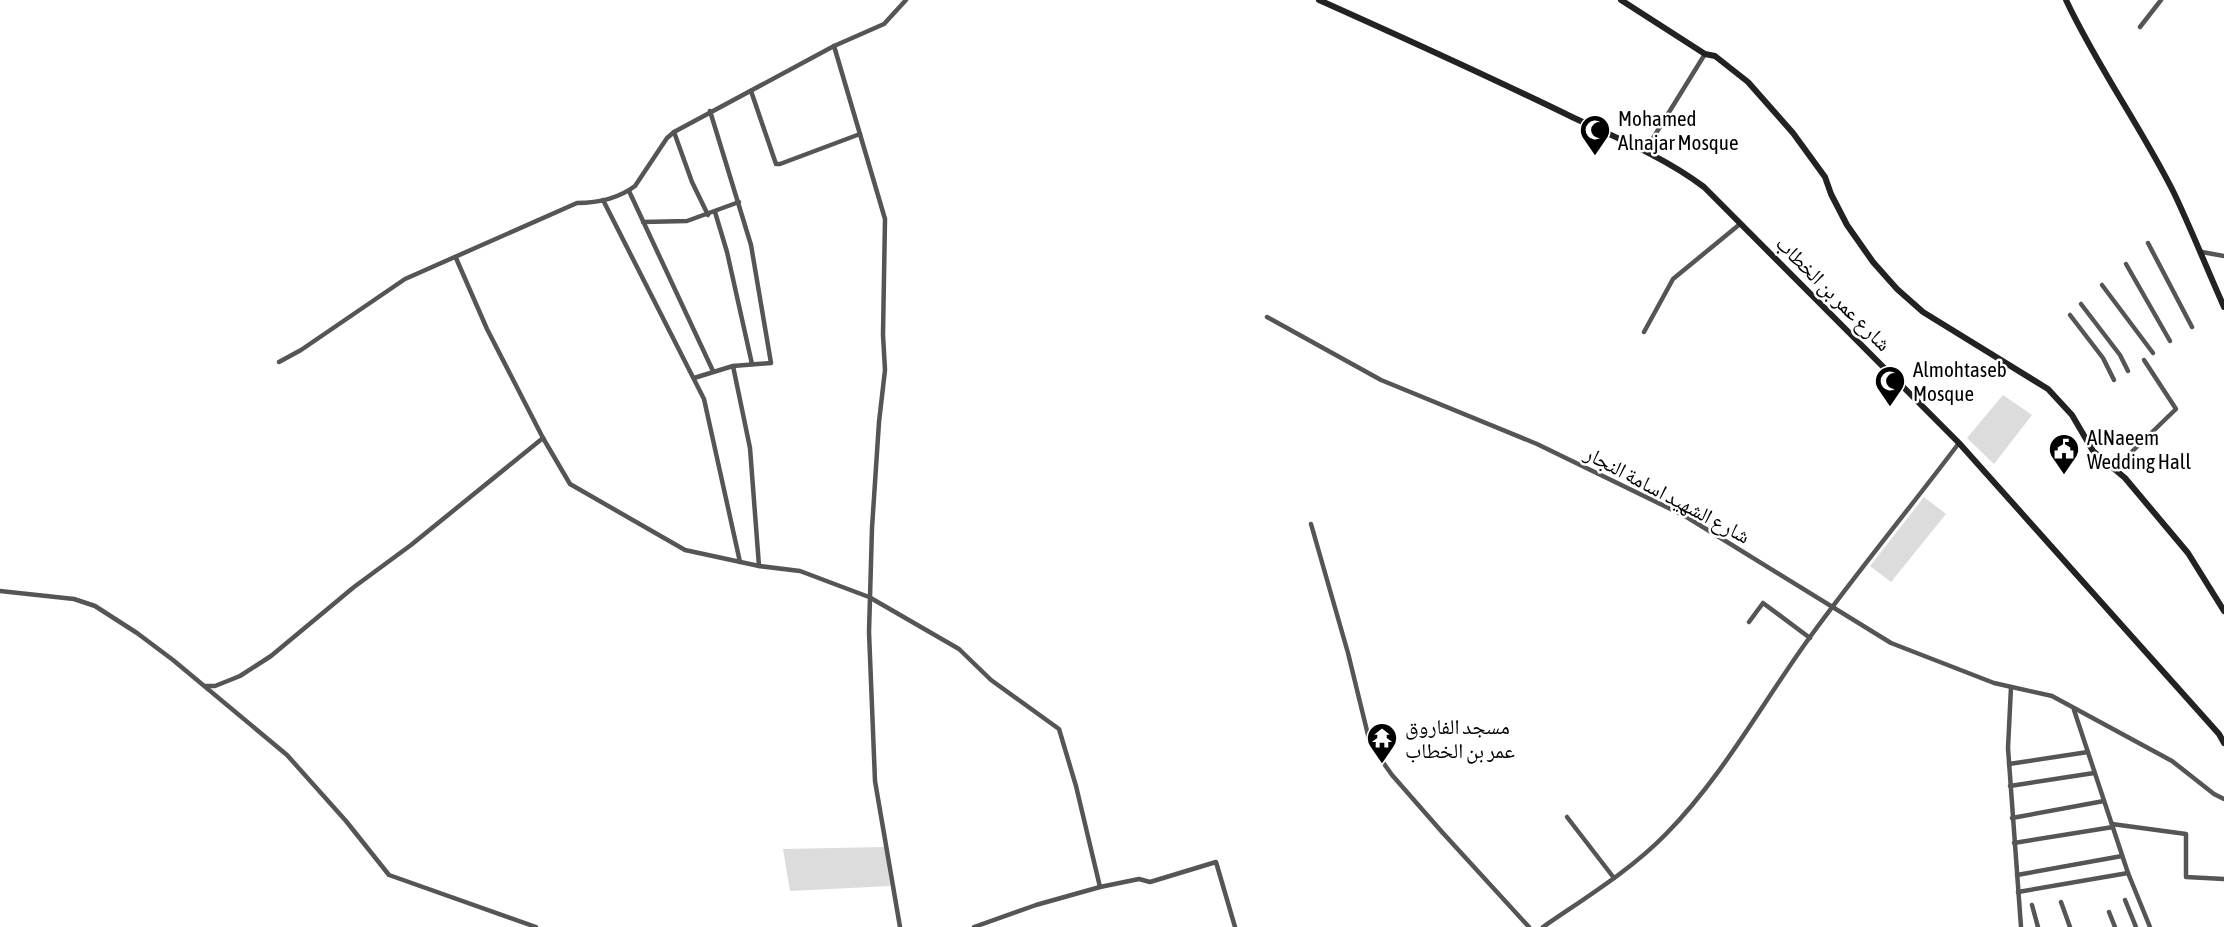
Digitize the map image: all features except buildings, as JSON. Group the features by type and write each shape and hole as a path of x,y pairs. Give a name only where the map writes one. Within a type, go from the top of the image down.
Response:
{"street":[{"path":"279,362 405,279 577,203 603,200 629,191 674,132 710,110 834,46 884,24 906,0"},
{"name":"شارع عمر بن الخطاب","path":"1320,0 1447,56 1645,151 1690,177 1741,223 1959,443 2219,734 2224,743"},
{"path":"1621,0 1705,54 1715,56 1748,82 1793,133 1825,177 1847,225 1873,262 1897,289 1923,312 2048,389 2072,415 2092,451 2140,494 2188,553 2224,611"},
{"path":"2066,0 2093,56 2174,192 2224,307"},
{"path":"2140,27 2161,0"},
{"path":"834,46 885,219 885,370 879,422 869,597 875,782 900,927"},
{"path":"1645,151 1705,54"},
{"path":"751,91 776,164 860,134"},
{"path":"694,378 733,366 771,363 757,274 739,202 710,110"},
{"path":"674,132 708,215"},
{"path":"629,191 713,371"},
{"path":"603,200 704,399 740,562"},
{"path":"643,222 687,221 739,202"},
{"path":"715,212 752,364"},
{"path":"1644,332 1673,279 1741,223"},
{"path":"2148,243 2192,327"},
{"path":"2202,252 2224,256"},
{"path":"456,258 481,316 543,438 570,484 685,550 800,572 869,597 959,649 991,680 1059,729 1076,786 1100,887"},
{"path":"2126,264 2170,341"},
{"path":"2102,285 2153,353"},
{"path":"2081,304 2120,355 2128,371"},
{"path":"2070,316 2103,358 2115,380"},
{"name":"شارع الشهيد اسامة النجار","path":"1267,317 1381,380 1537,444 1685,516 1891,643 1994,683 2052,696 2172,761 2224,799"},
{"path":"2114,469 2176,409 2144,360"},
{"path":"733,366 750,449 759,566"},
{"path":"205,686 215,686 240,676 271,656 543,438"},
{"path":"1544,927 1614,878 1656,844 1698,801 1810,638 1959,443"},
{"path":"1311,524 1368,735 1375,751 1392,775 1529,927"},
{"path":"0,591 74,598 95,606 137,633 287,755 346,821 389,875 537,927"},
{"path":"1749,622 1762,603 1810,638"},
{"path":"2011,687 2008,764 2021,927"},
{"path":"2074,709 2122,856 2150,927"},
{"path":"2008,764 2088,751"},
{"path":"2010,786 2094,773"},
{"path":"2011,818 2104,802"},
{"path":"1567,817 1614,878"},
{"path":"2014,843 2112,826 2186,834 2186,877 2224,879"},
{"path":"2016,875 2122,856"},
{"path":"974,927 1036,905 1100,887 1139,879 1150,882 1216,862 1235,927"},
{"path":"2018,892 2128,873"},
{"path":"2125,900 2136,927"},
{"path":"2061,902 2070,927"},
{"path":"2032,905 2038,927"},
{"path":"2109,912 2115,927"}],"shaded area":[{"path":"2003,395 2032,415 1994,464 1967,438"},
{"path":"1924,497 1946,514 1891,582 1870,566"},
{"path":"885,847 890,886 790,891 783,849"}],"place":[{"name":"Mohamed Alnajar Mosque","path":"1595,157"},
{"name":"Almohtaseb Mosque","path":"1890,408"},
{"name":"AlNaeem Wedding Hall","path":"2064,476"},
{"name":"مسجد الفاروق عمر بن الخطاب","path":"1382,765"}]}
